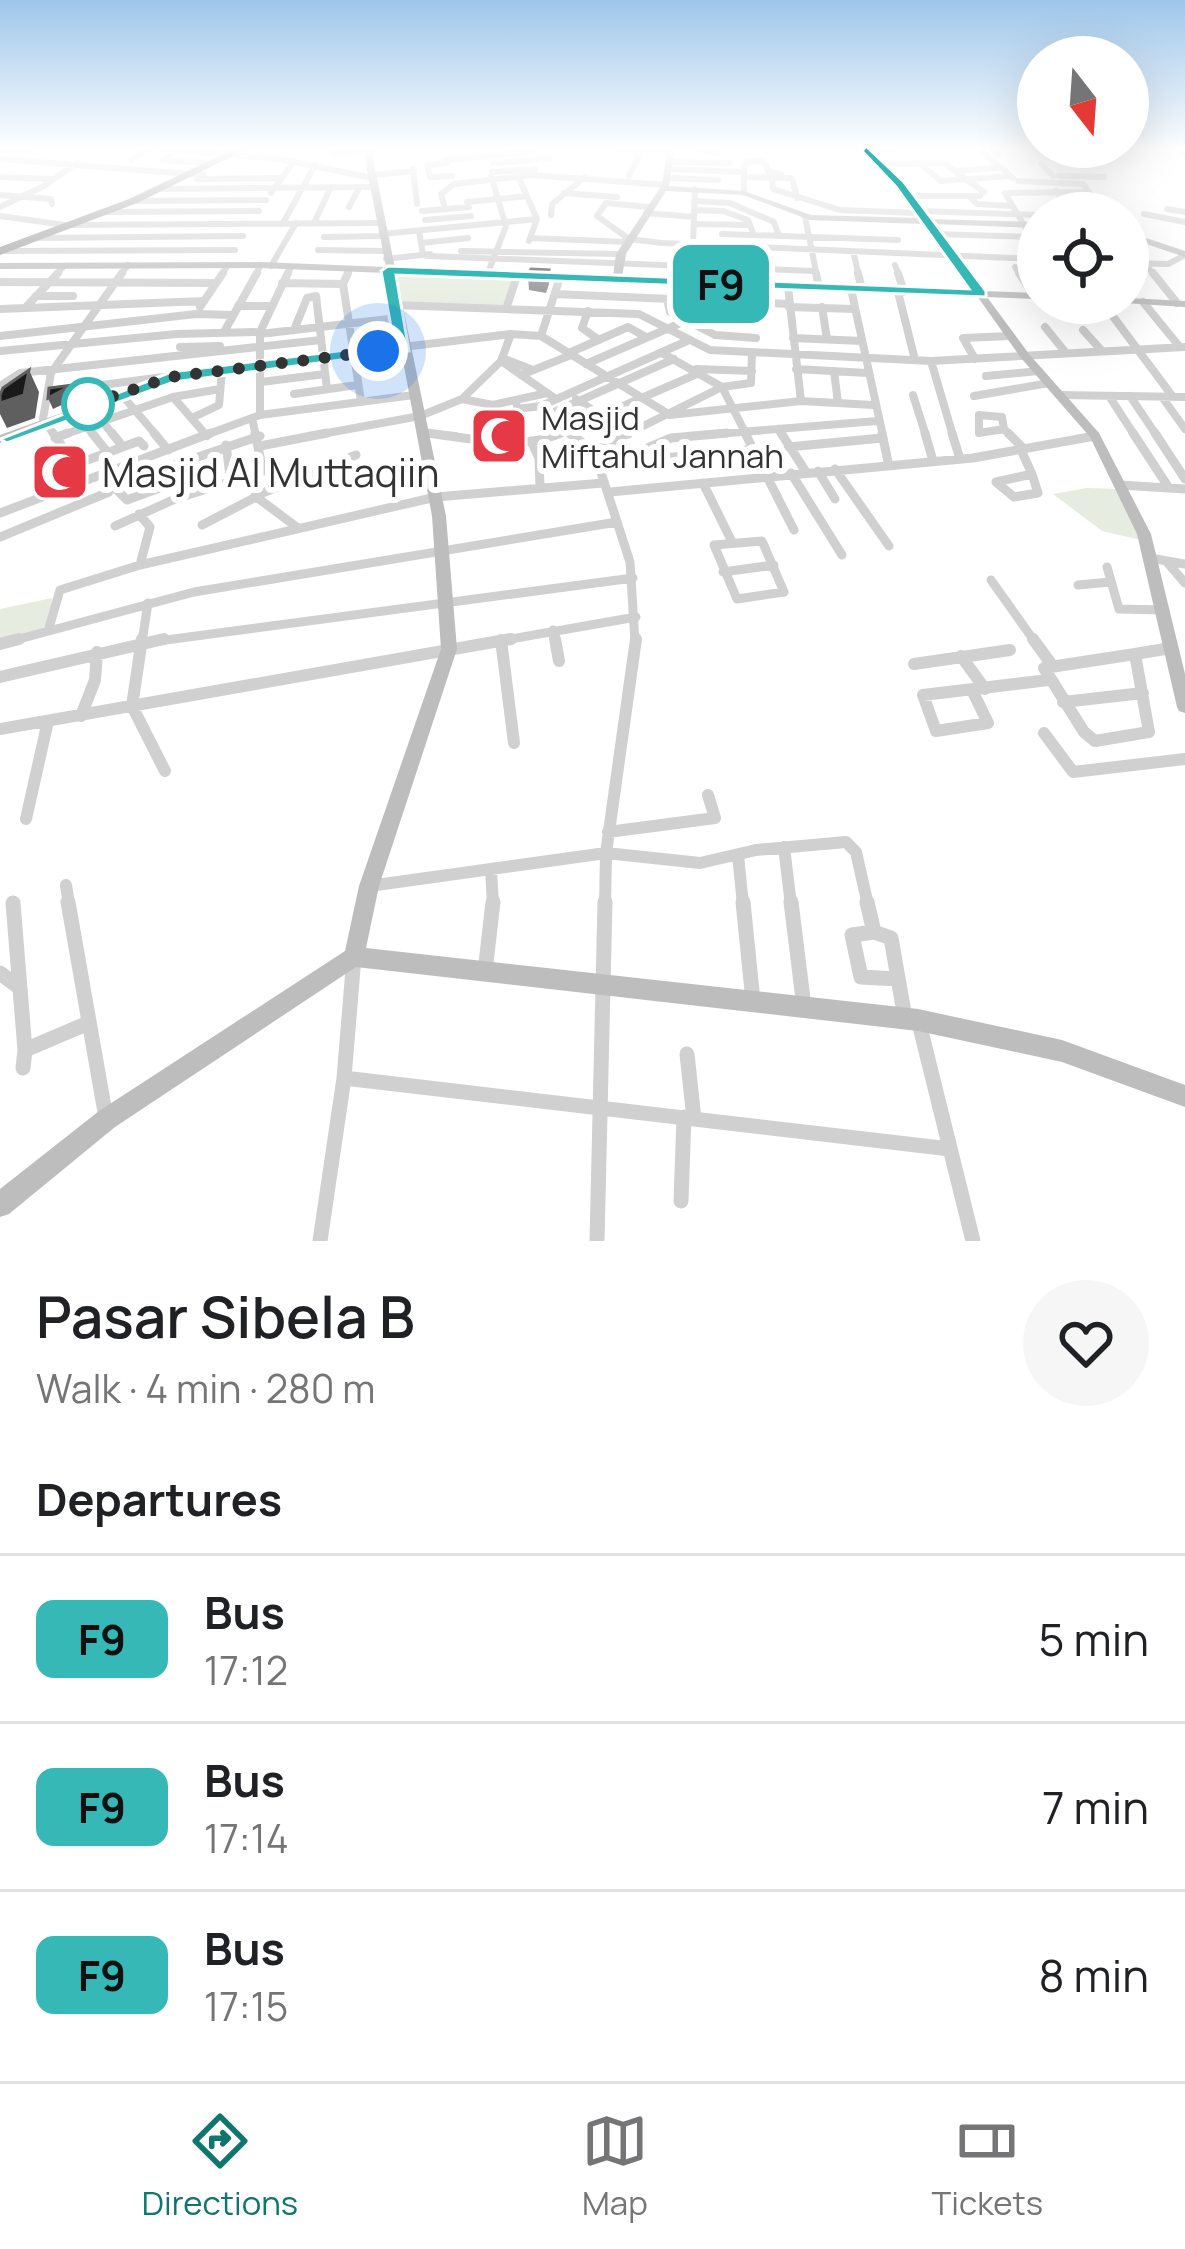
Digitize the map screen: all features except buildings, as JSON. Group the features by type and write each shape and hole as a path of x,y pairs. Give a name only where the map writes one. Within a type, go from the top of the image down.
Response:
{"highway":[{"path":"3,249 117,207"}],"main road":[{"path":"354,957 369,886 449,649 436,497 377,207"},
{"path":"617,280 620,259 649,207"},
{"path":"780,207 805,217 1017,220"},
{"path":"915,207 1025,356 1095,436 1158,560 1163,610 1185,707"},
{"path":"1149,248 1185,254"},
{"path":"0,266 350,268 386,260 487,275 1017,295"},
{"path":"1149,302 1181,303"},
{"path":"0,439 119,390 171,377 403,347"},
{"path":"0,1205 107,1119 354,957 911,1019 1062,1051 1185,1096"}],"street":[{"path":"110,265 156,207"},
{"path":"196,314 262,207"},
{"path":"283,223 292,207"},
{"path":"314,223 322,207"},
{"path":"420,207 423,255"},
{"path":"421,212 473,207"},
{"path":"487,275 506,225 500,207"},
{"path":"527,249 535,224 530,207"},
{"path":"551,215 552,207"},
{"path":"601,207 597,216 629,240"},
{"path":"611,226 620,207"},
{"path":"639,207 702,207"},
{"path":"740,207 775,223 779,236"},
{"path":"744,219 776,207"},
{"path":"820,207 838,216 921,215 956,208 1017,219"},
{"path":"402,232 421,212 469,208"},
{"path":"469,208 473,250"},
{"path":"694,208 723,211 744,219 753,230"},
{"path":"694,208 722,230 898,240"},
{"path":"692,283 694,208"},
{"path":"1167,208 1185,212"},
{"path":"103,212 259,211"},
{"path":"723,211 723,267"},
{"path":"0,212 66,225 330,223 402,232 535,224 568,240"},
{"path":"22,220 39,213"},
{"path":"1149,215 1185,222"},
{"path":"838,216 839,238"},
{"path":"805,217 819,288"},
{"path":"862,219 870,239"},
{"path":"886,220 907,253"},
{"path":"224,332 296,223"},
{"path":"310,267 330,223"},
{"path":"324,237 381,231"},
{"path":"935,234 1017,236"},
{"path":"980,235 989,256"},
{"path":"32,238 243,236"},
{"path":"1005,236 1017,265"},
{"path":"421,243 469,238"},
{"path":"530,238 989,256 1015,262"},
{"path":"859,238 855,309 888,463"},
{"path":"572,254 581,241"},
{"path":"656,265 662,243"},
{"path":"749,247 752,285"},
{"path":"779,248 783,270"},
{"path":"3,249 235,250"},
{"path":"318,250 386,260 527,249 656,265 815,271"},
{"path":"541,336 555,293 550,250"},
{"path":"1149,253 1171,263"},
{"path":"423,255 551,260 572,254 620,259"},
{"path":"1149,263 1171,263 1185,254"},
{"path":"40,381 51,373 128,265"},
{"path":"895,265 915,360"},
{"path":"26,307 64,266"},
{"path":"115,526 145,520 187,494 263,472 256,416 260,333 291,267"},
{"path":"1149,267 1181,303"},
{"path":"350,268 343,284 361,401"},
{"path":"506,308 517,276"},
{"path":"639,314 645,281"},
{"path":"0,282 216,283"},
{"path":"282,283 343,284"},
{"path":"710,284 710,300"},
{"path":"788,286 800,402 832,442"},
{"path":"555,293 855,309"},
{"path":"277,295 345,297"},
{"path":"35,296 73,296"},
{"path":"314,298 314,328 321,340 327,389"},
{"path":"294,330 314,298"},
{"path":"667,298 668,311 715,335 756,338"},
{"path":"694,299 694,306 730,322 755,324"},
{"path":"0,309 204,301"},
{"path":"728,302 730,322"},
{"path":"594,451 722,387 751,383 755,303"},
{"path":"394,304 639,314 705,350 931,361 1183,349"},
{"path":"238,306 272,306"},
{"path":"822,307 827,339"},
{"path":"1149,309 1183,349"},
{"path":"588,311 582,328 599,340"},
{"path":"586,364 706,312"},
{"path":"0,335 196,314 232,315"},
{"path":"0,351 397,318"},
{"path":"1118,324 1174,397 1185,429"},
{"path":"1046,327 1066,353"},
{"path":"521,375 628,328 646,338"},
{"path":"1083,330 1102,350"},
{"path":"171,377 176,352 188,333"},
{"path":"422,425 462,399 501,359 511,334"},
{"path":"403,347 511,334 541,336 666,414 800,402 873,405"},
{"path":"975,359 963,338 1010,336"},
{"path":"793,338 862,341"},
{"path":"0,373 51,373 176,352 321,340"},
{"path":"462,399 476,407 494,407 568,394 687,341"},
{"path":"662,352 722,387 794,530"},
{"path":"501,359 533,370"},
{"path":"501,359 552,396"},
{"path":"597,1241 606,853 629,709 636,616 633,578 594,451 545,416 674,359"},
{"path":"931,361 959,459"},
{"path":"122,364 119,390 168,450"},
{"path":"796,369 867,374"},
{"path":"192,418 218,406 222,371"},
{"path":"112,486 242,440 422,425 526,441 567,434 694,371 752,371"},
{"path":"834,371 838,403"},
{"path":"986,376 1039,371"},
{"path":"51,373 43,419 86,481"},
{"path":"0,388 20,374"},
{"path":"260,382 325,374"},
{"path":"293,378 294,410"},
{"path":"294,394 357,385"},
{"path":"73,389 119,390"},
{"path":"55,438 173,397 220,389"},
{"path":"974,396 1054,389 1174,397"},
{"path":"568,394 602,418 663,440 674,457"},
{"path":"0,513 256,416 414,395"},
{"path":"914,395 933,461"},
{"path":"1109,395 1185,501"},
{"path":"541,487 539,458 526,441 517,406 532,407 552,396"},
{"path":"1130,396 1185,479"},
{"path":"173,397 207,436"},
{"path":"1004,429 975,433 980,414 1002,417 1004,429 1023,450 1034,473"},
{"path":"643,489 631,455 663,440 877,421"},
{"path":"102,422 123,447"},
{"path":"235,424 242,440"},
{"path":"87,427 108,453"},
{"path":"778,429 788,447 836,500"},
{"path":"50,628 54,599 64,587 436,497 541,487 643,489 959,459 1095,436"},
{"path":"788,447 882,438"},
{"path":"74,465 140,441 144,446"},
{"path":"226,446 230,484"},
{"path":"632,461 755,449"},
{"path":"202,526 256,497 356,455"},
{"path":"190,459 201,487 230,484"},
{"path":"835,469 889,546"},
{"path":"790,473 842,555"},
{"path":"100,475 127,500 195,475"},
{"path":"0,537 111,491 100,475"},
{"path":"703,483 732,542"},
{"path":"1120,485 1177,489"},
{"path":"256,497 298,528"},
{"path":"140,565 145,520"},
{"path":"0,644 148,603 617,522"},
{"path":"762,542 774,565 784,589 776,597 734,598 714,545 762,542"},
{"path":"1158,560 1185,564"},
{"path":"1158,560 1185,583"},
{"path":"723,572 774,565"},
{"path":"1107,567 1104,583 1124,611 1163,610"},
{"path":"0,677 143,642 633,578"},
{"path":"991,580 1052,664"},
{"path":"1078,585 1104,583"},
{"path":"148,603 132,706 165,771"},
{"path":"0,729 636,616"},
{"path":"553,630 559,661"},
{"path":"502,640 514,743"},
{"path":"1135,652 1149,732 1099,742 1087,736 1044,668 1052,664 1135,652 1171,648"},
{"path":"914,664 1010,650"},
{"path":"81,716 95,680 97,652"},
{"path":"961,656 978,689 988,723 936,731 923,695 978,689 1048,680"},
{"path":"1063,702 1143,693"},
{"path":"26,819 48,721"},
{"path":"1043,733 1073,772 1185,759"},
{"path":"608,832 715,818 708,795"},
{"path":"369,886 606,853 700,863 784,847 851,844 874,932"},
{"path":"784,847 804,1007"},
{"path":"738,855 753,1001"},
{"path":"485,972 494,921 491,869"},
{"path":"66,885 86,1024 107,1119"},
{"path":"14,903 23,1068"},
{"path":"898,979 866,979 859,973 852,935 889,934 974,1241"},
{"path":"321,1240 344,1078 354,957"},
{"path":"0,973 20,988"},
{"path":"25,1050 86,1024"},
{"path":"681,1201 689,1118 687,1054"},
{"path":"344,1078 600,1112 950,1149"}],"shaded area":[{"path":"394,272 514,277 504,307 402,302"},
{"path":"1117,489 1141,540 1102,531 1053,494"},
{"path":"52,598 48,628 0,641 0,609"}],"bus line":[{"name":"F9","path":"0,439 43,419 171,377 403,347 388,271 980,294 915,207"}],"place":[{"name":"Masjid Miftahul Jannah","path":"499,436"},
{"name":"Masjid Al Muttaqiin","path":"60,472"}],"route":[{"path":"88,404 80,407 171,377 378,351"}]}
